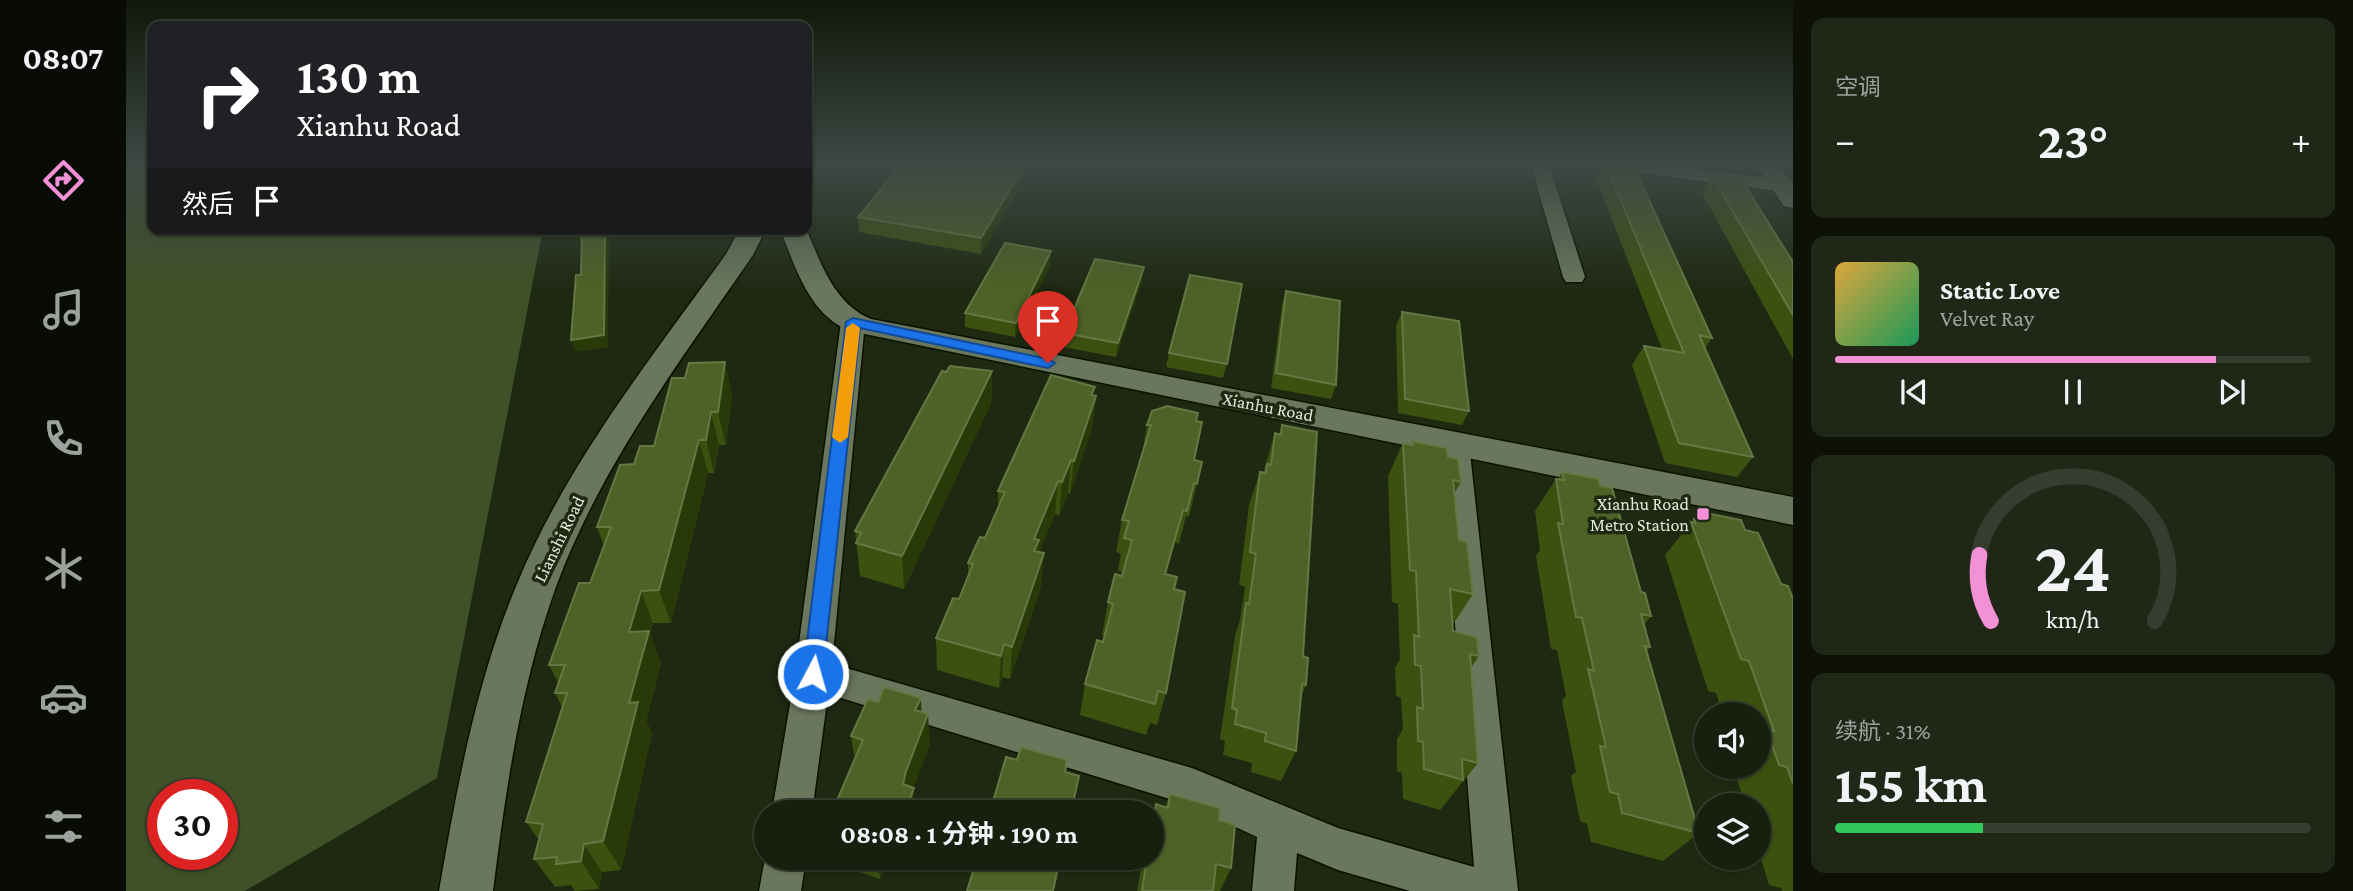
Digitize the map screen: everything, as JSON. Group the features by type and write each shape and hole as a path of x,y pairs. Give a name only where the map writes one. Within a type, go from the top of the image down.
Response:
{"street":[{"path":"1553,207 1574,277"},
{"name":"Lianshi Road","path":"466,891 484,773 506,673 530,601 555,542 587,481 621,427 739,255 750,235"},
{"name":"Xianhu Road","path":"796,235 820,288 833,306 853,322 885,331 1793,511"},
{"path":"794,800 813,674 853,322"},
{"path":"1455,444 1497,891"},
{"path":"813,674 1192,787 1278,826 1338,849 1482,891"},
{"path":"1273,891 1278,826"},
{"path":"780,891 783,870"}],"green space":[{"path":"126,207 147,207 147,235 542,235 437,778 245,891 126,891"}],"building":[{"path":"867,207 1000,207 981,238 858,217"},
{"path":"1623,207 1652,207 1712,338 1699,335 1753,457 1679,443 1644,346 1684,353"},
{"path":"1730,207 1758,207 1793,262 1793,315"},
{"path":"582,235 605,235 604,335 571,340 576,275 581,275"},
{"path":"1005,243 1051,251 1016,323 965,313"},
{"path":"1095,259 1144,267 1118,343 1064,333"},
{"path":"1190,275 1242,284 1227,364 1169,353"},
{"path":"1286,291 1340,301 1336,385 1276,373"},
{"path":"1402,312 1459,321 1469,411 1405,399"},
{"path":"725,362 718,412 711,412 706,440 699,440 659,590 641,591 629,632 649,631 629,703 638,702 603,841 584,844 581,861 556,864 557,857 534,859 543,824 526,822 567,693 555,693 565,665 549,665 579,583 590,583 611,527 597,527 620,465 634,464 640,446 654,446 672,378 685,378 689,363"},
{"path":"950,366 992,371 902,556 856,543 861,533 855,531 942,371 946,372"},
{"path":"1051,375 1095,387 1091,395 1096,396 1074,461 1071,460 1062,482 1058,481 1034,539 1039,540 1034,551 1044,553 1012,647 1004,644 1001,656 936,638 953,598 959,599 973,564 968,563 980,537 985,538 1005,492 998,491"},
{"path":"1167,406 1198,413 1196,421 1202,422 1194,460 1202,462 1187,511 1183,510 1165,574 1177,577 1174,589 1185,592 1166,693 1158,691 1155,704 1085,684 1097,640 1103,642 1113,604 1108,602 1115,574 1122,576 1132,540 1124,538 1129,521 1122,520 1151,425 1147,425 1152,411"},
{"path":"1282,425 1317,432 1303,656 1308,658 1306,685 1302,684 1296,751 1265,741 1266,733 1235,724 1237,710 1232,708 1246,603 1249,604 1256,554 1250,552 1260,472 1266,473 1267,464 1271,465 1275,433 1281,435"},
{"path":"1412,441 1447,448 1448,457 1458,459 1461,482 1453,480 1459,540 1467,542 1473,594 1450,589 1453,631 1477,637 1479,656 1470,654 1478,763 1462,759 1463,780 1424,769 1423,742 1418,741 1417,707 1423,709 1421,666 1415,665 1414,635 1419,637 1416,571 1410,570 1403,443 1413,445"},
{"path":"1562,472 1599,479 1600,486 1612,488 1641,592 1645,593 1651,616 1641,614 1650,647 1645,646 1694,816 1694,832 1622,813 1618,794 1610,792 1600,746 1606,747 1588,669 1594,671 1582,618 1576,617 1558,523 1563,524 1556,479 1564,480"},
{"path":"1701,512 1741,520 1745,530 1758,533 1781,584 1788,586 1793,599 1793,784 1787,767 1779,765 1771,742 1771,731 1774,731 1771,723 1771,702 1764,702 1749,661 1741,659 1691,522 1695,523 1694,519 1705,521"},
{"path":"884,687 921,698 915,710 928,714 903,784 914,788 910,800 837,800 863,740 851,736 868,699 878,702"},
{"path":"1021,747 1067,760 1065,772 1079,776 1074,800 993,800 1006,757 1017,760"},
{"path":"1170,794 1220,808 1219,820 1235,825 1231,868 1216,864 1213,891 1142,891 1145,870 1164,870 1164,807 1168,808"},
{"path":"973,870 1057,870 1053,891 967,891"}],"slow traffic":[{"path":"840,437 853,328"}],"place":[{"name":"Xianhu Road Metro Station","path":"1703,514"}],"route":[{"path":"813,674 853,322 885,331 1048,363"}]}
